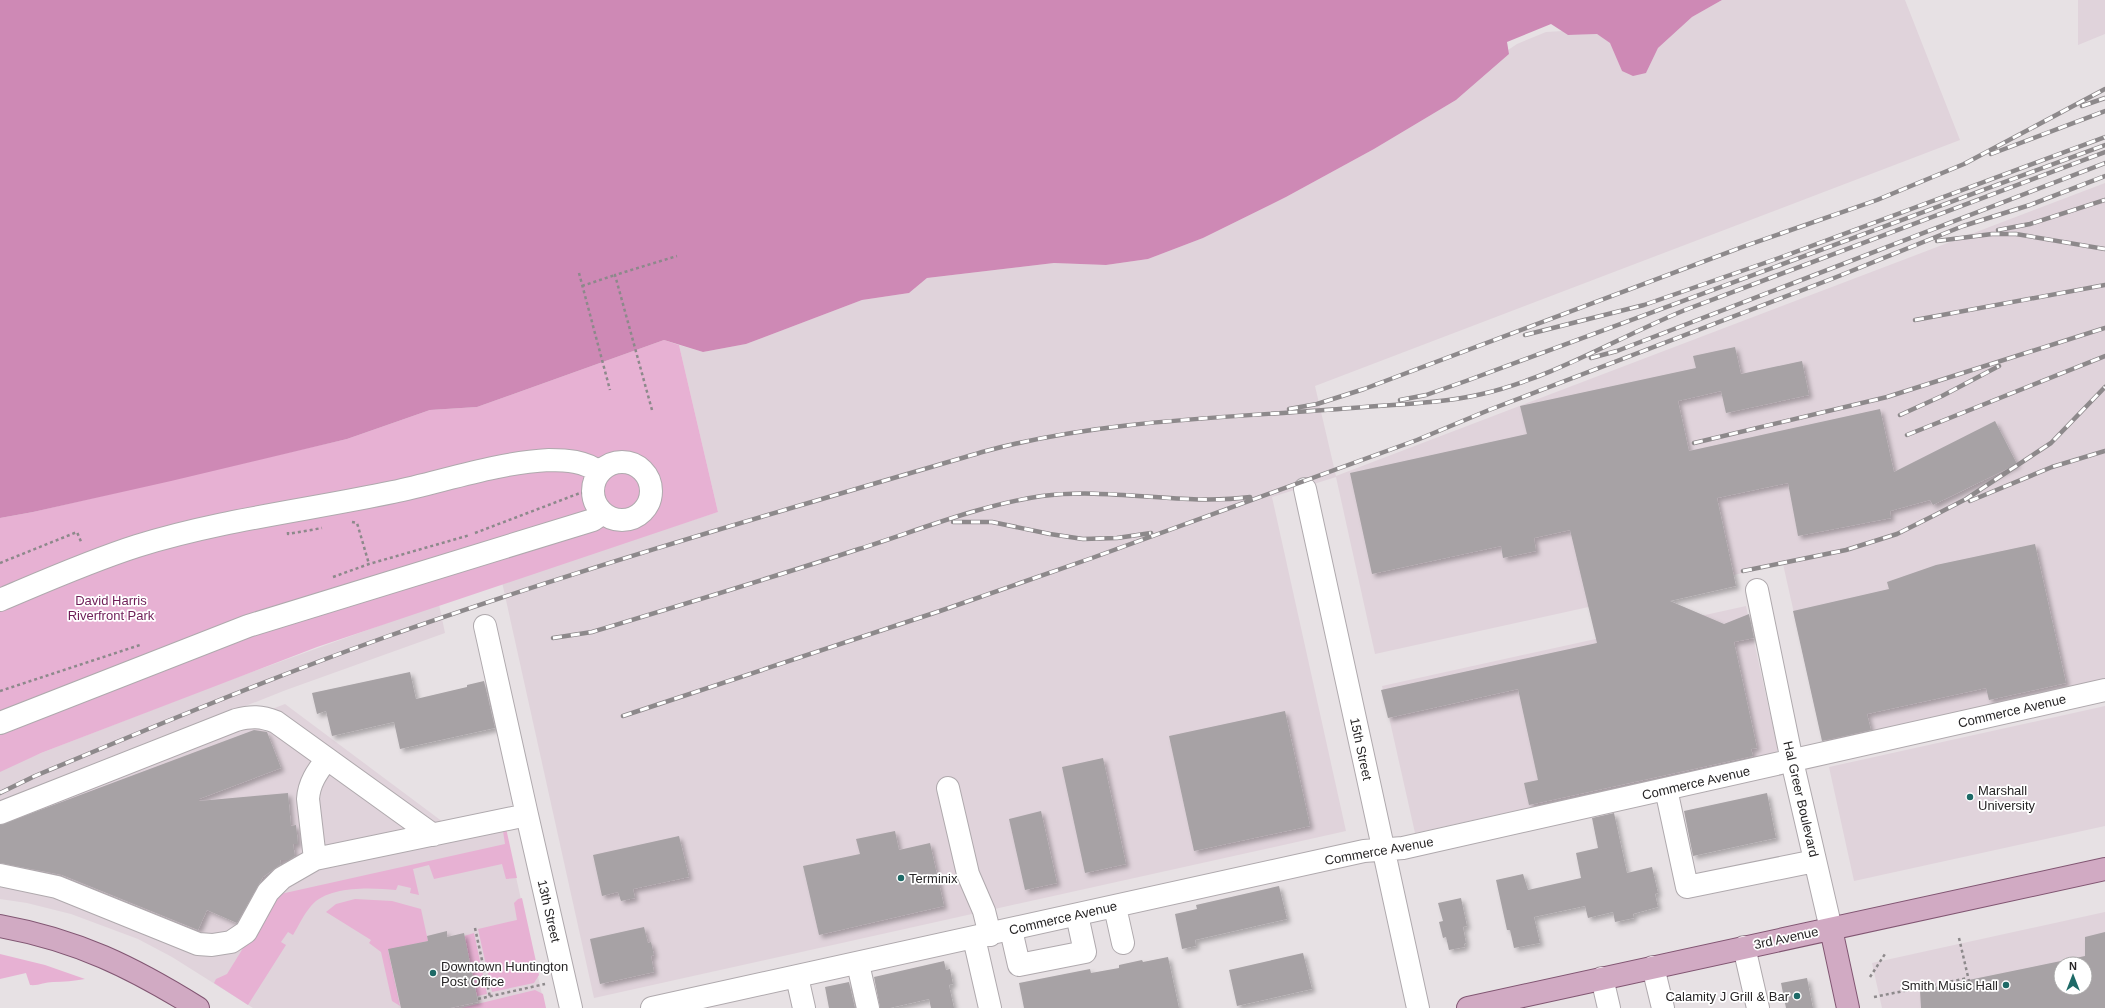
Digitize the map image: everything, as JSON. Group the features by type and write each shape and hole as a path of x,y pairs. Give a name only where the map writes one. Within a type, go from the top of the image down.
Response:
{"main road":[{"name":"3rd Avenue","path":"1468,1008 2105,869"},
{"path":"0,926 26,931 72,944 102,955 146,976 198,1008"},
{"name":"Hal Greer Boulevard","path":"1831,929 1848,1008"}],"street":[{"path":"0,600 136,546 226,524 394,492 506,464 550,460 581,462 599,472"},
{"path":"617,462 628,462 637,466 645,473 650,483 651,493 648,503 642,512 623,520 613,518 603,513 593,498 593,485 599,472 607,466 617,462"},
{"name":"15th Street","path":"1305,489 1382,850 1418,1008"},
{"path":"0,724 248,626 593,520 603,513"},
{"name":"Hal Greer Boulevard","path":"1757,590 1792,761 1831,929"},
{"name":"13th Street","path":"485,626 570,1008"},
{"name":"Commerce Avenue","path":"652,1008 721,1001 797,977 1364,851 1403,848 2105,690"},
{"path":"0,813 236,720 249,717 263,717 276,722 326,760 433,835"},
{"path":"316,860 308,789 312,779 326,760"},
{"path":"948,788 968,874 984,911 982,937 990,1008"},
{"path":"1666,789 1687,887 1815,861"},
{"path":"0,875 57,887 198,944 212,945 231,942 246,932 268,892 282,878 298,868 316,860 527,815"},
{"path":"1115,907 1123,943"},
{"path":"1011,930 1019,965 1085,952 1077,915"},
{"path":"1744,947 1757,1006"},
{"path":"858,964 868,1008"},
{"path":"1653,967 1662,1008"},
{"path":"797,977 804,1008"},
{"path":"1602,978 1609,1008"}],"path":[{"path":"582,286 677,256"},
{"path":"579,273 610,390"},
{"path":"616,276 652,410"},
{"path":"357,523 369,564"},
{"path":"475,928 490,996"},
{"path":"1874,997 1968,980 1959,938"},
{"path":"1870,977 1885,954"},
{"path":"478,999 545,984"}],"shaded area":[{"path":"0,0 1722,0 1692,17 1658,48 1646,73 1633,76 1622,71 1610,43 1597,34 1568,35 1551,24 1507,42 1509,54 1456,100 1374,149 1286,197 1203,238 1148,259 1106,265 1054,263 927,278 909,293 862,300 746,344 703,352 664,340 477,407 430,410 347,439 171,481 0,518"},
{"path":"1722,0 1905,0 1960,140 1315,386 1336,476 2105,183 2105,680 1823,743 1783,564 1375,654 1336,477 1272,497 1346,831 594,998 502,582 718,512 679,345 703,352 746,344 862,300 909,293 927,278 1054,263 1106,265 1148,259 1203,238 1286,197 1374,149 1456,100 1509,54 1508,50 1517,44 1546,32 1563,31 1568,35 1597,34 1611,43 1622,71 1646,73 1658,48 1692,17"},
{"path":"2078,0 2105,0 2105,34 2078,45"},
{"path":"439,604 445,633 286,690 91,767 0,809 0,771 18,762 211,687"},
{"path":"1746,606 1778,749 1776,753 1415,833 1382,686"},
{"path":"285,704 443,822 501,809 545,1008 253,1008 172,957 138,939 71,914 27,903 0,899 0,819 125,766"},
{"name":"Marshall University","path":"2105,706 2105,826 1854,881 1829,767"},
{"path":"2105,912 2105,1008 1882,1008 1872,963"}],"green space":[{"name":"David Harris Riverfront Park","path":"664,340 679,345 718,512 317,647 41,753 0,772 0,518 33,512 347,439 430,410 477,407"},
{"path":"506,828 517,878 506,879 502,864 434,879 429,865 413,869 419,895 410,893 411,888 398,885 396,890 351,889 328,894 311,906 293,935 288,932 281,942 286,945 248,1005 214,983 216,979 227,974 276,895 505,844 503,831"},
{"path":"522,898 539,975 534,983 492,992 478,929 517,920 514,903 518,899"},
{"path":"355,899 392,901 421,909 428,941 388,950 400,1006 392,1001 381,952 369,943 371,940 326,912 336,904"},
{"path":"474,933 487,994 477,996 464,936"},
{"path":"0,954 45,965 85,979 30,985 26,973 0,979"},
{"path":"535,990 543,994 546,1008 461,1008"}],"building":[{"path":"1735,347 1741,374 1802,361 1809,395 1726,413 1721,391 1678,401 1689,451 1880,409 1894,472 1995,421 2017,464 1933,505 1930,500 1890,511 1891,518 1798,536 1788,483 1717,498 1736,586 1670,601 1724,624 1749,614 1754,638 1734,642 1757,748 1751,749 1753,756 1529,805 1524,783 1538,780 1518,689 1388,718 1381,690 1597,643 1570,530 1534,538 1536,551 1503,558 1501,546 1372,574 1350,473 1527,434 1520,406 1696,368 1693,356"},
{"path":"2035,544 2066,683 1989,700 1986,688 1867,714 1871,730 1822,741 1793,611 1889,589 1887,582 1936,565"},
{"path":"410,672 416,699 467,687 467,685 484,681 495,728 400,749 394,722 332,736 326,711 317,714 312,693"},
{"path":"1285,711 1310,826 1194,851 1169,736"},
{"path":"254,730 267,732 281,768 199,799 199,801 288,793 291,826 296,825 298,844 293,844 295,856 289,860 280,860 281,864 263,877 237,923 207,910 198,930 62,875 0,863 0,825"},
{"path":"1103,758 1126,864 1085,873 1062,767"},
{"path":"1767,793 1776,838 1693,856 1684,811"},
{"path":"1041,811 1057,883 1025,890 1009,819"},
{"path":"1614,813 1627,873 1652,867 1658,893 1655,894 1658,907 1633,914 1634,918 1615,922 1613,912 1588,918 1585,906 1534,917 1540,943 1514,948 1510,930 1507,930 1496,880 1523,874 1528,890 1581,878 1576,853 1598,848 1592,818"},
{"path":"895,831 899,850 930,843 944,906 819,935 803,866 860,854 856,839"},
{"path":"679,836 689,877 633,889 635,898 621,901 618,892 602,896 593,855"},
{"path":"1279,886 1287,919 1195,940 1196,946 1182,949 1175,914 1197,909 1196,905"},
{"path":"1461,898 1467,926 1463,927 1466,943 1464,944 1465,947 1449,950 1446,937 1443,938 1439,922 1443,921 1438,903"},
{"path":"644,927 648,943 651,942 654,955 651,956 654,972 600,984 590,939"},
{"name":"Downtown Huntington Post Office","path":"447,931 447,937 464,933 478,1002 450,1008 401,1008 388,949 428,941 427,936"},
{"name":"Smith Music Hall","path":"2105,932 2105,1008 1921,1008 1920,990 2053,963 2053,996 2093,996 2093,956 2085,956 2085,937"},
{"path":"1303,953 1312,989 1237,1006 1229,970"},
{"path":"1168,957 1179,1008 1024,1008 1019,983 1090,969 1091,973 1119,968 1119,965 1142,960 1143,962"},
{"path":"944,961 946,970 950,969 953,984 949,985 954,1008 931,1008 929,999 890,1008 880,1008 874,977"},
{"name":"Calamity J Grill & Bar","path":"1807,978 1813,1008 1786,1008 1781,983"},
{"path":"849,982 855,1008 829,1008 825,987"}],"railway":[{"path":"1289,409 1317,404 1364,389 1745,246 1877,200 1964,164 2105,89"},
{"path":"2082,106 2105,98"},
{"path":"1991,154 2105,111"},
{"path":"1525,335 1644,305 1779,258 2105,137"},
{"path":"1400,400 1426,395 1466,381 2105,145"},
{"path":"0,793 35,776 208,705 383,638 457,612 759,518 986,451 1031,440 1122,426 1168,421 1433,402 1482,394 1509,387 1535,378 1685,310 2105,152"},
{"path":"1591,358 1617,351 2105,163"},
{"path":"623,716 940,611 1092,558 1417,440 1489,410 1834,278 1963,226 2030,205 2105,176"},
{"path":"1998,230 2030,224 2105,200"},
{"path":"1937,241 1992,234 2016,234 2105,249"},
{"path":"1915,320 2105,285"},
{"path":"1694,443 1887,397 2105,328"},
{"path":"1907,435 2105,356"},
{"path":"1900,415 1942,396 1999,366"},
{"path":"1743,571 1846,550 1897,534 1935,515 1966,499 2051,443 2105,387"},
{"path":"1970,501 2052,467 2105,451"},
{"path":"553,638 592,632 882,542 950,519 996,505 1019,500 1068,494 1198,499 1250,497"},
{"path":"953,522 992,522 1083,539 1117,538 1151,533"}],"place":[{"name":"Marshall University","path":"1970,797"},
{"name":"Terminix","path":"901,878"},
{"name":"Downtown Huntington Post Office","path":"433,973"},
{"name":"Smith Music Hall","path":"2006,985"},
{"name":"Calamity J Grill & Bar","path":"1797,996"}]}
